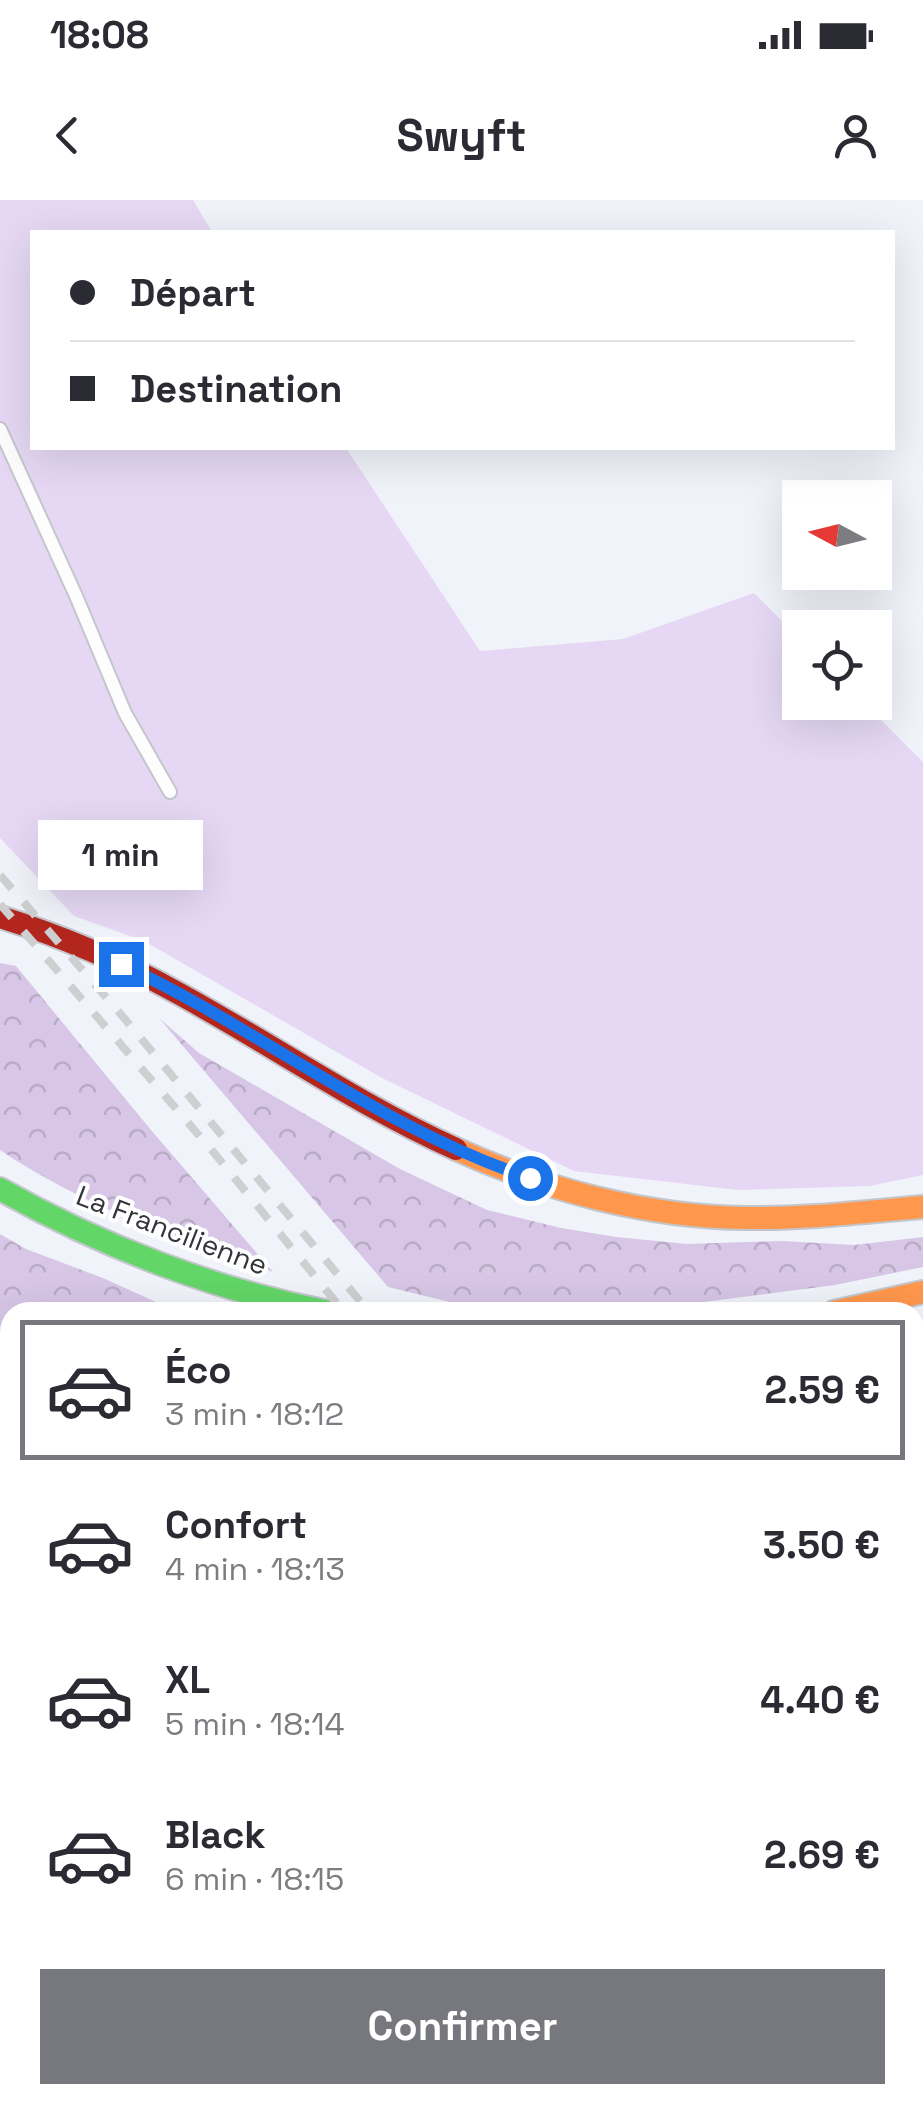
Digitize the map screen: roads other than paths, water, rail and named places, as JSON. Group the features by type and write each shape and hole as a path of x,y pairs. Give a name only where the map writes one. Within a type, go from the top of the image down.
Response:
{"highway":[{"path":"0,916 142,974 388,1116 467,1155 558,1188 639,1207 723,1217 817,1216 923,1207"},
{"name":"La Francilienne","path":"0,1190 132,1252 242,1292 286,1302"},
{"path":"878,1302 923,1292"}],"lane":[{"path":"0,429 126,713 170,792"}],"railway":[{"path":"0,875 361,1302"},
{"path":"0,904 215,1154 336,1302"}]}
